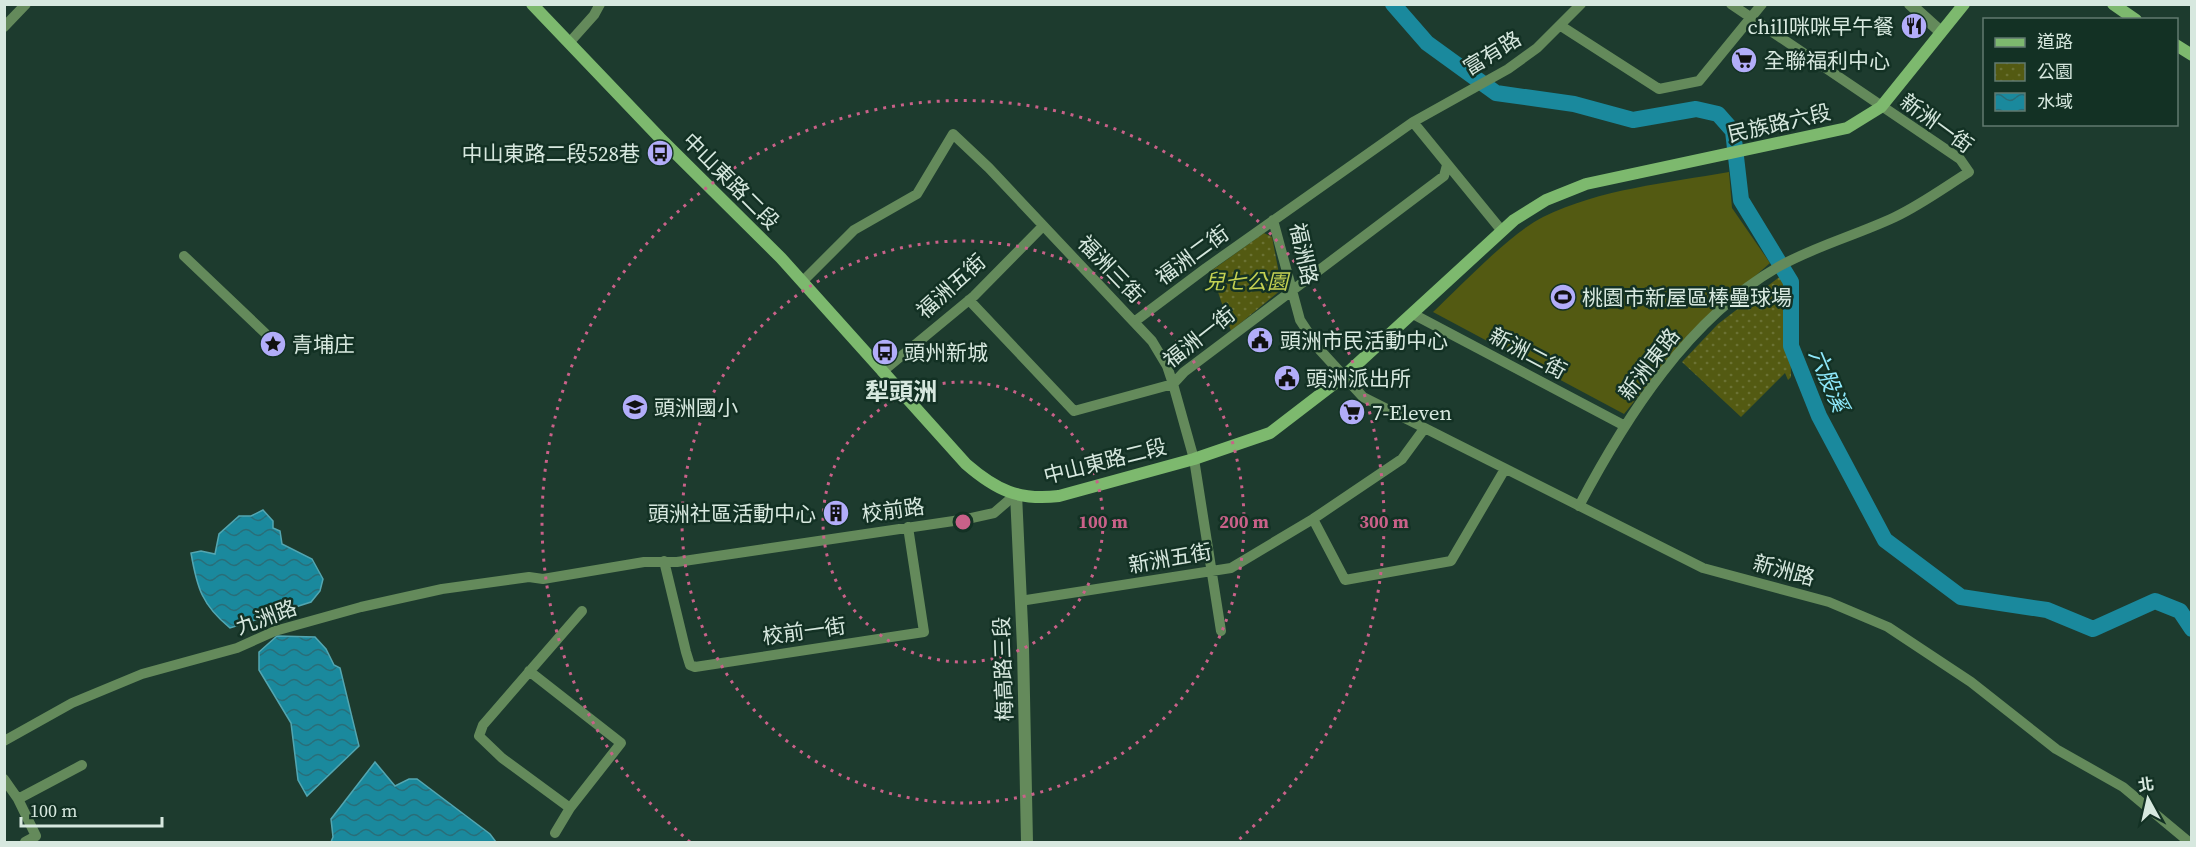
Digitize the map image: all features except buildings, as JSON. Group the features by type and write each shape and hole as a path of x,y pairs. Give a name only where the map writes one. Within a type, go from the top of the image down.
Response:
{"main road":[{"name":"中山東路二段","path":"532,4 802,281 966,465 993,486 1016,494 1039,498 1059,496 1194,459 1270,433 1344,377 1502,231 1546,200 1586,184"},
{"name":"民族路六段","path":"1586,184 1847,128 1881,106 1964,4"},
{"path":"2113,4 2133,18"},
{"path":"2178,46 2192,55"}],"street":[{"path":"4,27 26,4"},
{"path":"568,43 594,15 600,4"},
{"name":"富有路","path":"1413,122 1508,69 1561,26 1581,4"},
{"path":"1731,4 1881,106"},
{"path":"1561,26 1659,89 1699,81 1762,4"},
{"path":"1910,4 1941,32"},
{"name":"新洲一街","path":"1881,106 1960,159 1969,172"},
{"path":"1413,122 1502,231"},
{"name":"福洲路","path":"1344,377 1308,333 1295,308 1273,220 1413,122"},
{"name":"福洲三街","path":"802,281 854,230 917,194 953,134 1152,341 1167,366 1194,459 1221,631"},
{"name":"福洲一街","path":"969,300 1074,411 1173,384 1184,372 1444,176 1447,165"},
{"name":"新洲東路","path":"1579,506 1625,426 1683,347 1726,305 1776,268 1896,217 1969,172"},
{"name":"福洲二街","path":"1134,322 1273,220"},
{"name":"福洲五街","path":"882,372 969,300 1043,226"},
{"path":"184,256 265,333"},
{"name":"新洲二街","path":"1413,314 1625,426"},
{"name":"新洲路","path":"1344,377 1363,397 1702,568 1829,602 1888,627 1971,682 2055,749 2123,787 2190,843"},
{"name":"新洲五街","path":"1020,601 1211,571 1243,562 1402,459 1424,429"},
{"path":"1312,519 1345,580 1451,561 1505,469"},
{"name":"校前路","path":"556,576 600,567 664,561 677,562 993,513 1016,494"},
{"name":"梅高路三段","path":"1016,494 1027,843"},
{"name":"校前一街","path":"664,561 686,652 690,665 695,667 924,632 925,626 908,527"},
{"name":"九洲路","path":"4,741 72,703 142,674 237,648 275,631 325,616 442,589 529,577 543,579 556,576"},
{"path":"570,808 502,758 479,736 483,725 582,611"},
{"path":"529,671 621,743 570,808 555,833"},
{"path":"18,799 82,765"},
{"path":"4,779 18,799 36,836 25,843"}],"green space":[{"path":"1729,172 1732,208 1770,263 1688,335 1624,414 1433,312 1501,247 1543,217 1565,207 1611,193"},
{"name":"兒七公園","path":"1264,233 1272,237 1282,289 1231,331 1211,271"},
{"path":"1782,275 1789,293 1791,377 1788,380 1785,373 1741,417 1682,362 1718,324"}],"water":[{"path":"263,510 273,521 273,528 280,531 282,544 312,559 323,579 320,591 311,602 230,628 213,612 202,595 191,553 201,551 215,554 219,534 239,516 251,516"},
{"path":"277,636 315,637 326,649 334,665 340,668 359,746 307,796 298,780 291,723 259,670 259,652"},
{"path":"375,762 395,786 409,779 417,779 490,834 496,842 331,842 333,837 331,819"}],"waterway":[{"name":"六股溪","path":"1393,4 1427,43 1496,93 1574,104 1633,120 1696,109 1718,114 1733,131 1741,200 1791,282 1791,346 1819,416 1885,540 1961,597 2047,610 2093,629 2155,601 2180,611 2192,629"}],"place":[{"name":"chill咪咪早午餐","path":"1914,26"},
{"name":"全聯福利中心","path":"1744,60"},
{"name":"中山東路二段528巷","path":"660,153"},
{"name":"桃園市新屋區棒壘球場","path":"1563,297"},
{"name":"頭洲市民活動中心","path":"1260,340"},
{"name":"青埔庄","path":"273,344"},
{"name":"頭州新城","path":"885,352"},
{"name":"頭洲派出所","path":"1287,378"},
{"name":"頭洲國小","path":"635,407"},
{"name":"7-Eleven","path":"1352,412"},
{"name":"頭洲社區活動中心","path":"836,513"}],"district":[{"name":"犁頭洲","path":"901,391"}]}
